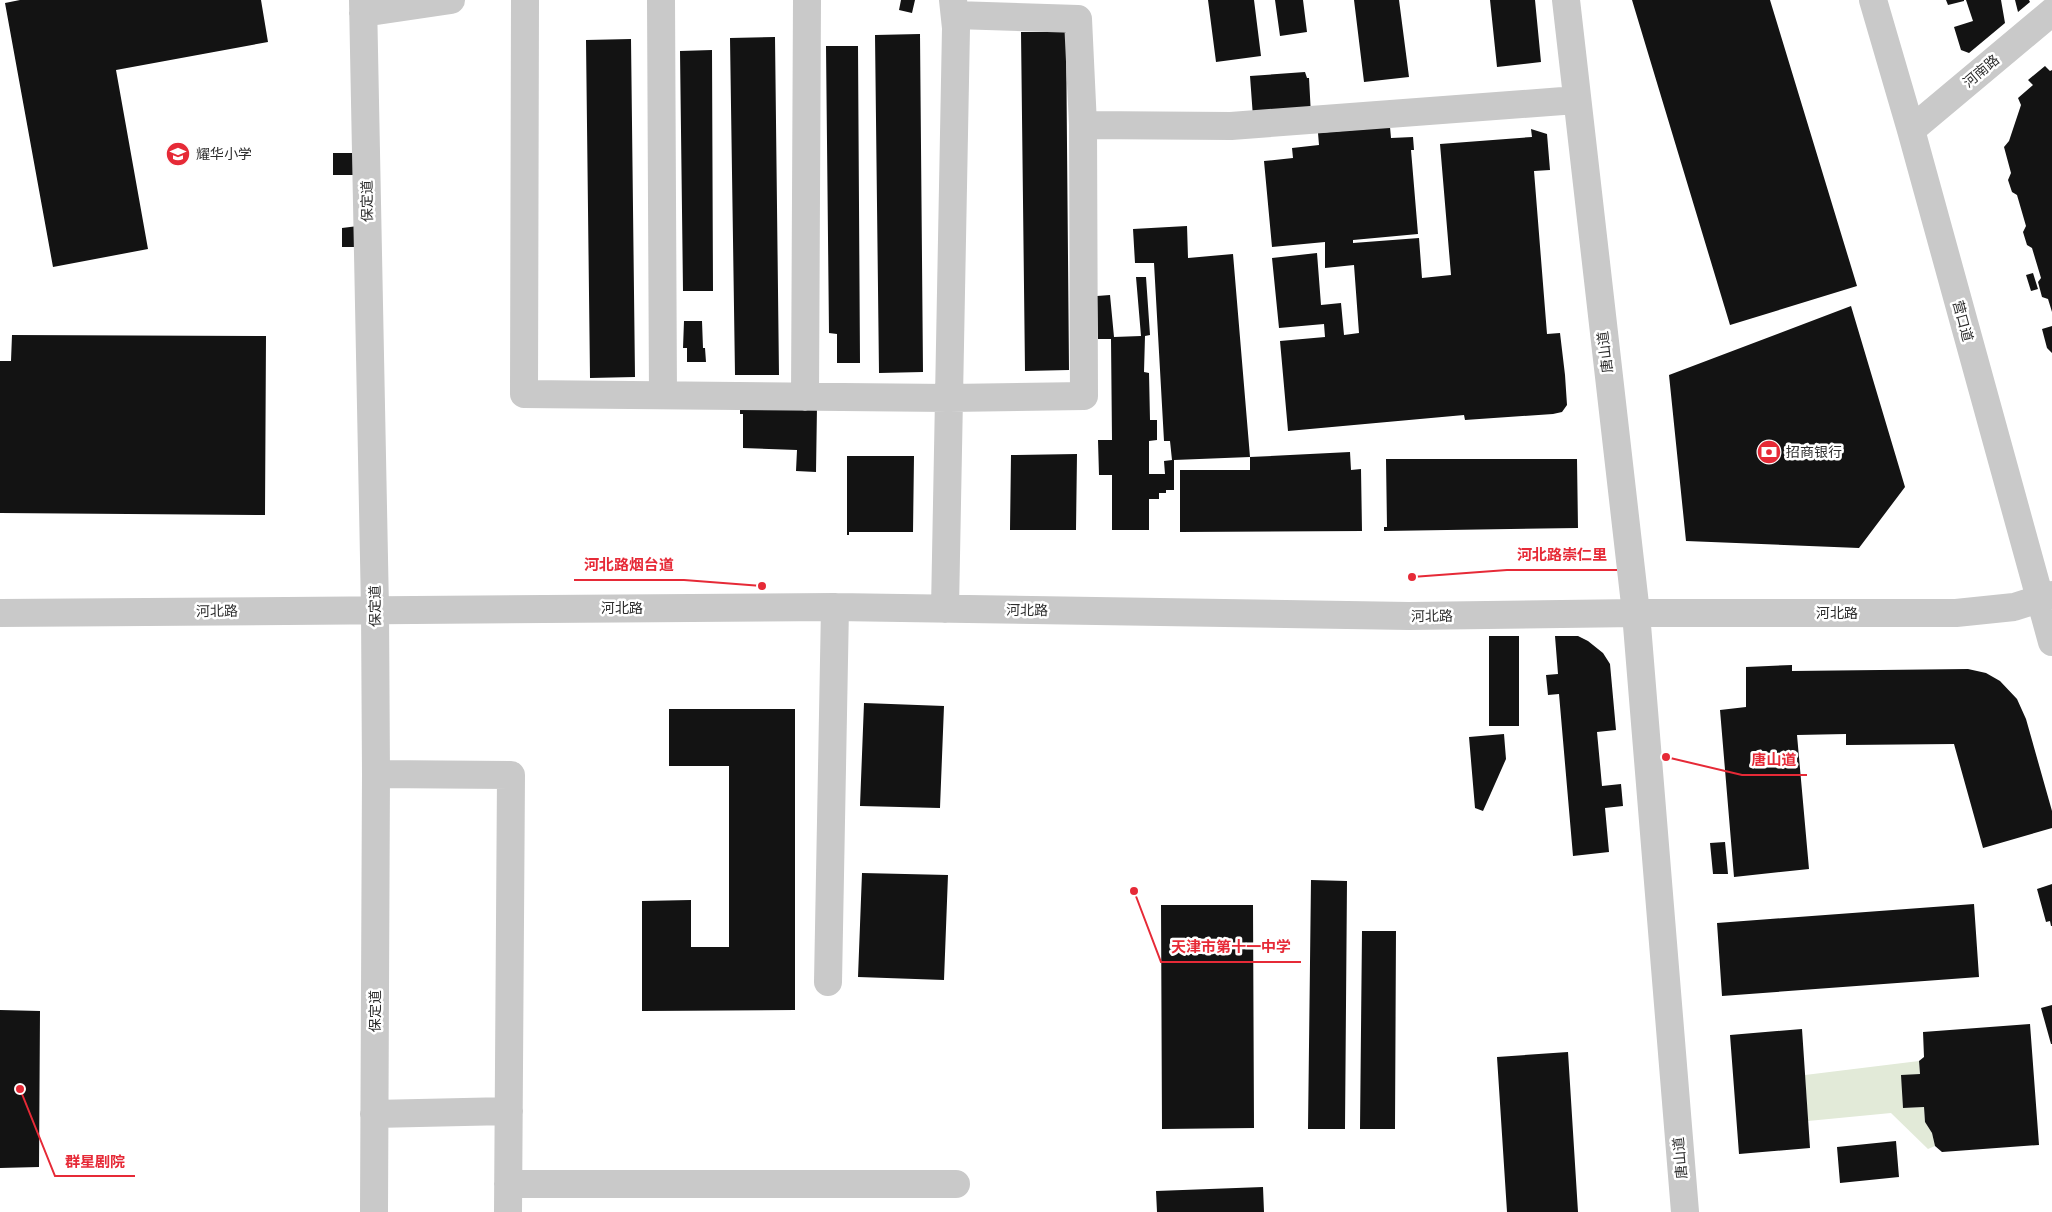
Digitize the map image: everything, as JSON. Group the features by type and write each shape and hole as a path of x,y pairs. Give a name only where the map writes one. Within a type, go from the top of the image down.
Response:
{"street":[{"path":"363,6 451,0"},
{"path":"525,0 524,394 949,398 1084,396 1083,124 1078,19 954,7 949,398 946,609"},
{"path":"661,0 663,395"},
{"path":"805,397 807,0"},
{"name":"唐山道","path":"1566,0 1636,613 1685,1212"},
{"name":"营口道","path":"1873,0 2046,598 2052,642"},
{"name":"保定道","path":"363,6 375,610 374,1212"},
{"name":"河南路","path":"1911,130 2052,12"},
{"path":"1083,124 1230,126 1576,100"},
{"name":"河北路","path":"0,613 835,607 1409,616 1636,613 1956,613 2014,607 2046,598"},
{"path":"828,982 835,607"},
{"path":"376,774 511,775 508,1212"},
{"path":"374,1114 509,1111"},
{"path":"508,1184 956,1184"}],"green space":[{"path":"1919,1061 1920,1074 1902,1076 1903,1108 1924,1107 1925,1122 1932,1133 1935,1146 1928,1149 1891,1113 1808,1121 1805,1075"}],"building":[{"path":"20,0 261,0 268,42 116,70 148,249 53,267 5,3"},
{"path":"901,0 915,0 912,13 899,10"},
{"path":"1208,0 1254,0 1261,56 1216,62"},
{"path":"1275,0 1303,0 1307,32 1280,36"},
{"path":"1354,0 1399,0 1409,77 1364,82"},
{"path":"1490,0 1535,0 1541,62 1497,67"},
{"path":"1632,0 1770,0 1857,286 1730,325"},
{"path":"1946,0 1964,0 1964,1 1948,5"},
{"path":"1966,0 2001,0 2005,23 1969,53 1961,50 1954,27 1973,21"},
{"path":"2015,0 2029,0 2030,2 2018,12"},
{"path":"1021,32 1066,32 1069,370 1025,371"},
{"path":"920,34 923,372 879,373 875,35"},
{"path":"775,37 779,375 735,375 730,38"},
{"path":"631,39 635,377 590,378 586,40"},
{"path":"826,46 858,46 860,363 837,363 837,334 829,333"},
{"path":"712,50 713,291 683,291 680,51"},
{"path":"2045,66 2050,71 2052,70 2052,312 2048,299 2042,297 2038,282 2041,278 2032,248 2027,245 2023,232 2026,226 2017,195 2012,192 2008,180 2011,173 2004,147 2009,141 2021,105 2018,98 2033,85 2028,80"},
{"path":"1305,72 1307,78 1309,78 1311,115 1253,117 1250,76"},
{"path":"1390,127 1391,138 1413,137 1414,150 1411,150 1418,234 1353,240 1353,243 1419,238 1422,278 1451,275 1440,144 1532,137 1531,129 1547,134 1550,170 1534,171 1547,334 1560,333 1565,375 1567,405 1562,412 1465,420 1464,415 1288,431 1280,341 1325,337 1324,324 1279,328 1272,258 1317,253 1321,305 1341,303 1344,335 1359,333 1354,265 1325,268 1325,242 1272,247 1264,161 1293,158 1292,148 1319,145 1318,133"},
{"path":"333,153 357,153 357,175 333,175"},
{"path":"358,226 358,247 342,247 342,228"},
{"path":"1187,226 1188,258 1233,254 1250,457 1174,460 1174,490 1166,490 1166,493 1159,493 1159,499 1149,499 1149,530 1112,530 1112,475 1099,475 1098,440 1112,440 1111,339 1098,339 1097,296 1110,295 1114,337 1141,336 1136,277 1146,277 1150,335 1145,336 1144,372 1149,373 1150,420 1157,420 1157,440 1149,441 1149,474 1165,474 1164,461 1172,460 1170,441 1164,441 1154,263 1135,263 1133,229"},
{"path":"2033,273 2038,289 2031,291 2026,275"},
{"path":"1851,306 1905,487 1859,548 1686,541 1669,375"},
{"path":"684,321 702,321 703,348 705,348 706,362 687,362 687,348 683,348"},
{"path":"2052,326 2052,353 2047,348 2042,329"},
{"path":"12,335 266,336 265,515 0,513 0,361 11,361"},
{"path":"740,406 817,406 816,472 796,471 797,450 743,448 743,414 740,414"},
{"path":"1350,452 1351,470 1361,469 1362,531 1180,532 1180,470 1250,470 1250,457"},
{"path":"1077,454 1076,530 1010,530 1011,455"},
{"path":"847,456 914,456 913,532 849,532 849,535 847,535"},
{"path":"1386,459 1577,459 1578,528 1384,531 1384,527 1387,527"},
{"path":"1489,636 1519,636 1519,726 1489,726"},
{"path":"1555,636 1578,636 1588,641 1603,653 1610,664 1616,730 1597,732 1602,786 1621,784 1623,806 1605,808 1609,852 1573,856 1559,694 1548,695 1546,675 1558,674"},
{"path":"1792,665 1792,671 1968,669 1986,673 2000,681 2017,699 2026,719 2052,811 2052,828 1983,848 1954,744 1846,745 1846,734 1797,735 1809,869 1734,877 1720,710 1746,707 1746,667"},
{"path":"864,703 944,706 940,808 860,806"},
{"path":"669,709 795,709 795,1010 642,1011 642,901 691,900 691,947 729,947 729,766 669,766"},
{"path":"1504,734 1506,759 1483,811 1475,808 1469,737"},
{"path":"1725,842 1728,874 1713,874 1710,843"},
{"path":"862,873 948,875 944,980 858,977"},
{"path":"1311,880 1347,881 1345,1129 1308,1129"},
{"path":"2052,884 2051,926 2050,921 2046,922 2037,889"},
{"path":"1974,904 1979,977 1722,996 1717,923"},
{"path":"1161,905 1253,905 1254,1128 1162,1129"},
{"path":"1362,931 1396,931 1395,1129 1360,1129"},
{"path":"2052,1005 2052,1044 2051,1044 2041,1008"},
{"path":"0,1010 40,1011 39,1167 0,1168"},
{"path":"2030,1024 2039,1145 1942,1152 1935,1146 1932,1133 1925,1122 1924,1107 1903,1108 1901,1075 1920,1074 1919,1061 1924,1057 1923,1032"},
{"path":"1802,1029 1810,1148 1739,1154 1730,1035"},
{"path":"1568,1052 1578,1212 1507,1212 1497,1057"},
{"path":"1896,1141 1899,1177 1840,1183 1837,1147"},
{"path":"1263,1187 1264,1212 1157,1212 1156,1191"}],"place":[{"name":"耀华小学","path":"178,154"},
{"name":"招商银行","path":"1769,452"},
{"name":"河北路崇仁里","path":"1412,577"},
{"name":"河北路烟台道","path":"762,586"},
{"name":"唐山道","path":"1666,757"},
{"name":"天津市第十一中学","path":"1134,891"},
{"name":"群星剧院","path":"20,1089"}]}
